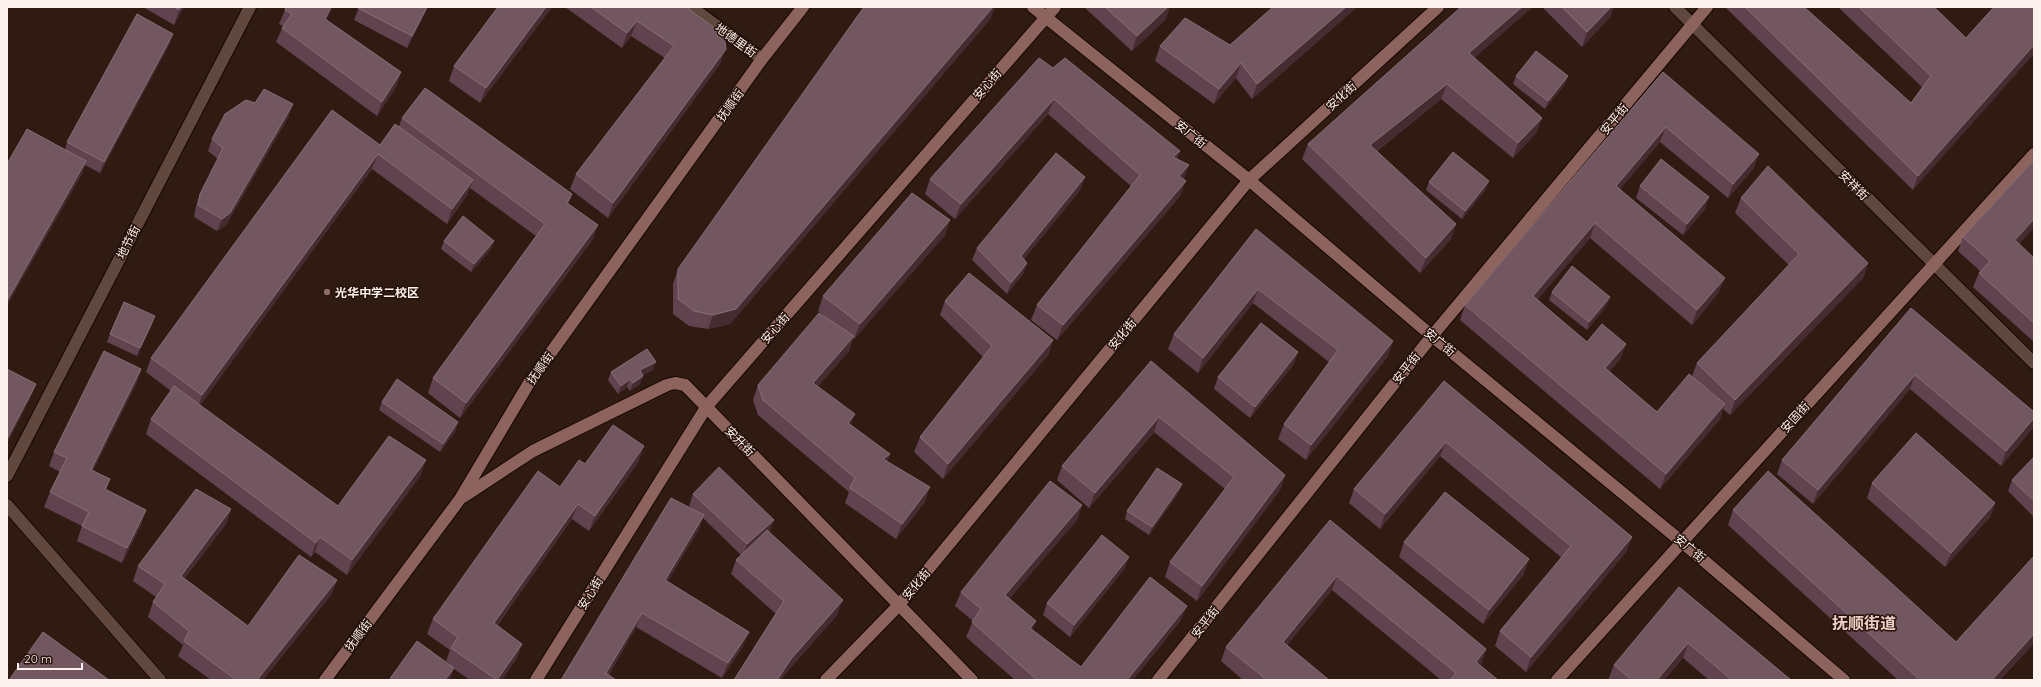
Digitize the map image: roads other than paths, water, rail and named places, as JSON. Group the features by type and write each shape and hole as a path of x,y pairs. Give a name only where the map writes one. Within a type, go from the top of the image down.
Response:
{"street":[{"name":"地节街","path":"7,476 250,7"},
{"name":"地德里街","path":"691,7 762,60"},
{"name":"抚顺街","path":"325,680 460,499 529,383 762,60 803,7"},
{"name":"安广街","path":"1033,7 1249,180 1432,336 1682,542 1844,680"},
{"name":"安心街","path":"536,680 707,406 1045,17 1056,7"},
{"name":"安化街","path":"826,680 898,606 1249,180 1438,7"},
{"name":"安祥街","path":"1675,7 2034,363"},
{"name":"安平街","path":"1158,680 1432,336 1694,25 1707,7"},
{"name":"安固街","path":"1557,680 2034,154"},
{"name":"安升街","path":"460,499 533,451 667,385 676,383 685,385 707,406 898,606 972,680"},
{"path":"7,505 160,680"}],"place":[{"name":"光华中学二校区","path":"327,292"}],"district":[{"name":"抚顺街道","path":"1864,623"}]}
